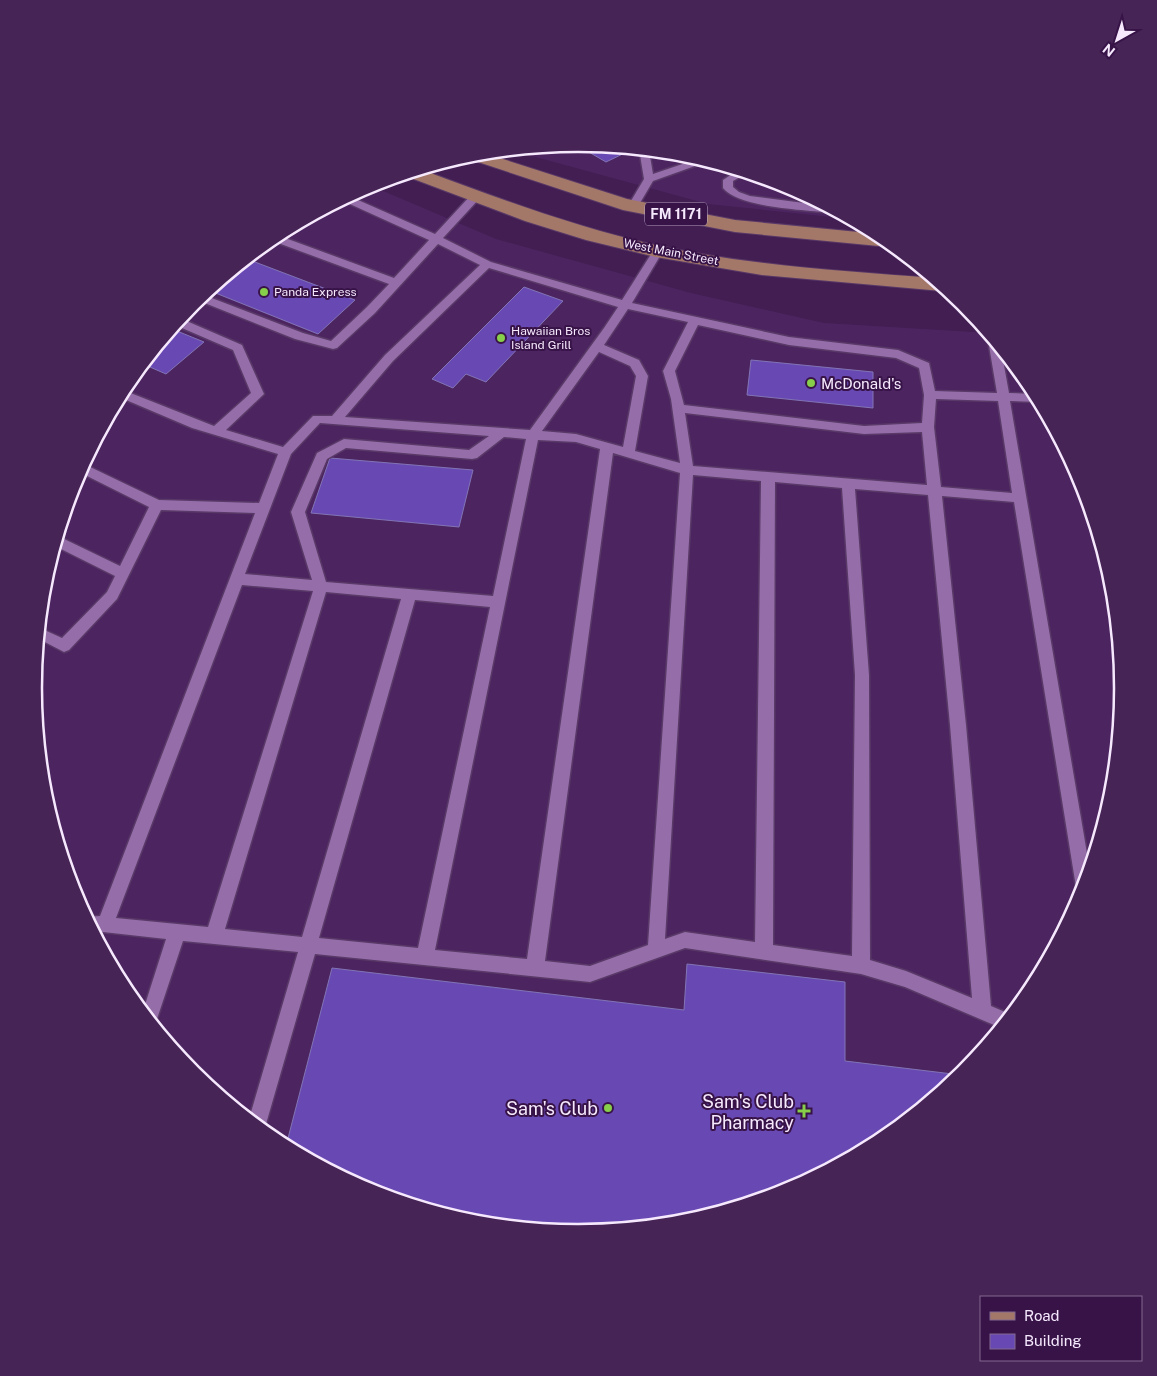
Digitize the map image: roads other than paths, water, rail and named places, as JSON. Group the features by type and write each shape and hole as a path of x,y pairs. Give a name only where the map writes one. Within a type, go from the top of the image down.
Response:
{"main road":[{"name":"FM 1171","path":"489,160 633,206 735,226 871,239"},
{"name":"West Main Street","path":"420,176 475,197 572,229 658,251 832,278 931,284"}],"lane":[{"path":"644,157 649,178"},
{"path":"633,206 649,178 692,164"},
{"path":"736,175 728,180 728,188 748,199 818,208"},
{"path":"208,301 299,336 333,344 371,310 475,197"},
{"path":"353,202 487,264 624,305 694,322 789,341 898,354 925,366 930,395 928,427 982,1011"},
{"path":"282,241 396,283"},
{"path":"425,957 533,435 597,346 658,251"},
{"path":"335,420 389,358 487,264"},
{"path":"656,950 687,470 677,399 670,371 694,322"},
{"path":"185,325 238,348 258,394 217,431"},
{"path":"597,346 635,363 642,376 628,453"},
{"path":"997,353 1082,872"},
{"path":"930,395 1029,397"},
{"path":"129,396 196,425 285,452"},
{"path":"677,408 864,430 928,427"},
{"path":"97,923 237,579 285,452 317,419 576,438 687,470 1021,498"},
{"path":"214,936 321,587 298,512 322,456 344,443 472,455 501,433"},
{"path":"535,968 607,447"},
{"path":"88,472 157,505 264,508"},
{"path":"764,952 768,476"},
{"path":"848,484 862,675 861,966"},
{"path":"45,636 64,646 112,595 157,505"},
{"path":"62,544 123,574"},
{"path":"237,579 499,602"},
{"path":"259,1118 409,595"},
{"path":"98,924 590,974 685,940 861,966 906,979 1000,1019"},
{"path":"151,1012 178,933"}],"place":[{"name":"Panda Express","path":"264,292"},
{"name":"Hawaiian Bros Island Grill","path":"501,338"},
{"name":"McDonald's","path":"811,383"},
{"name":"Sam's Club","path":"608,1108"},
{"name":"Sam's Club Pharmacy","path":"804,1111"}]}
